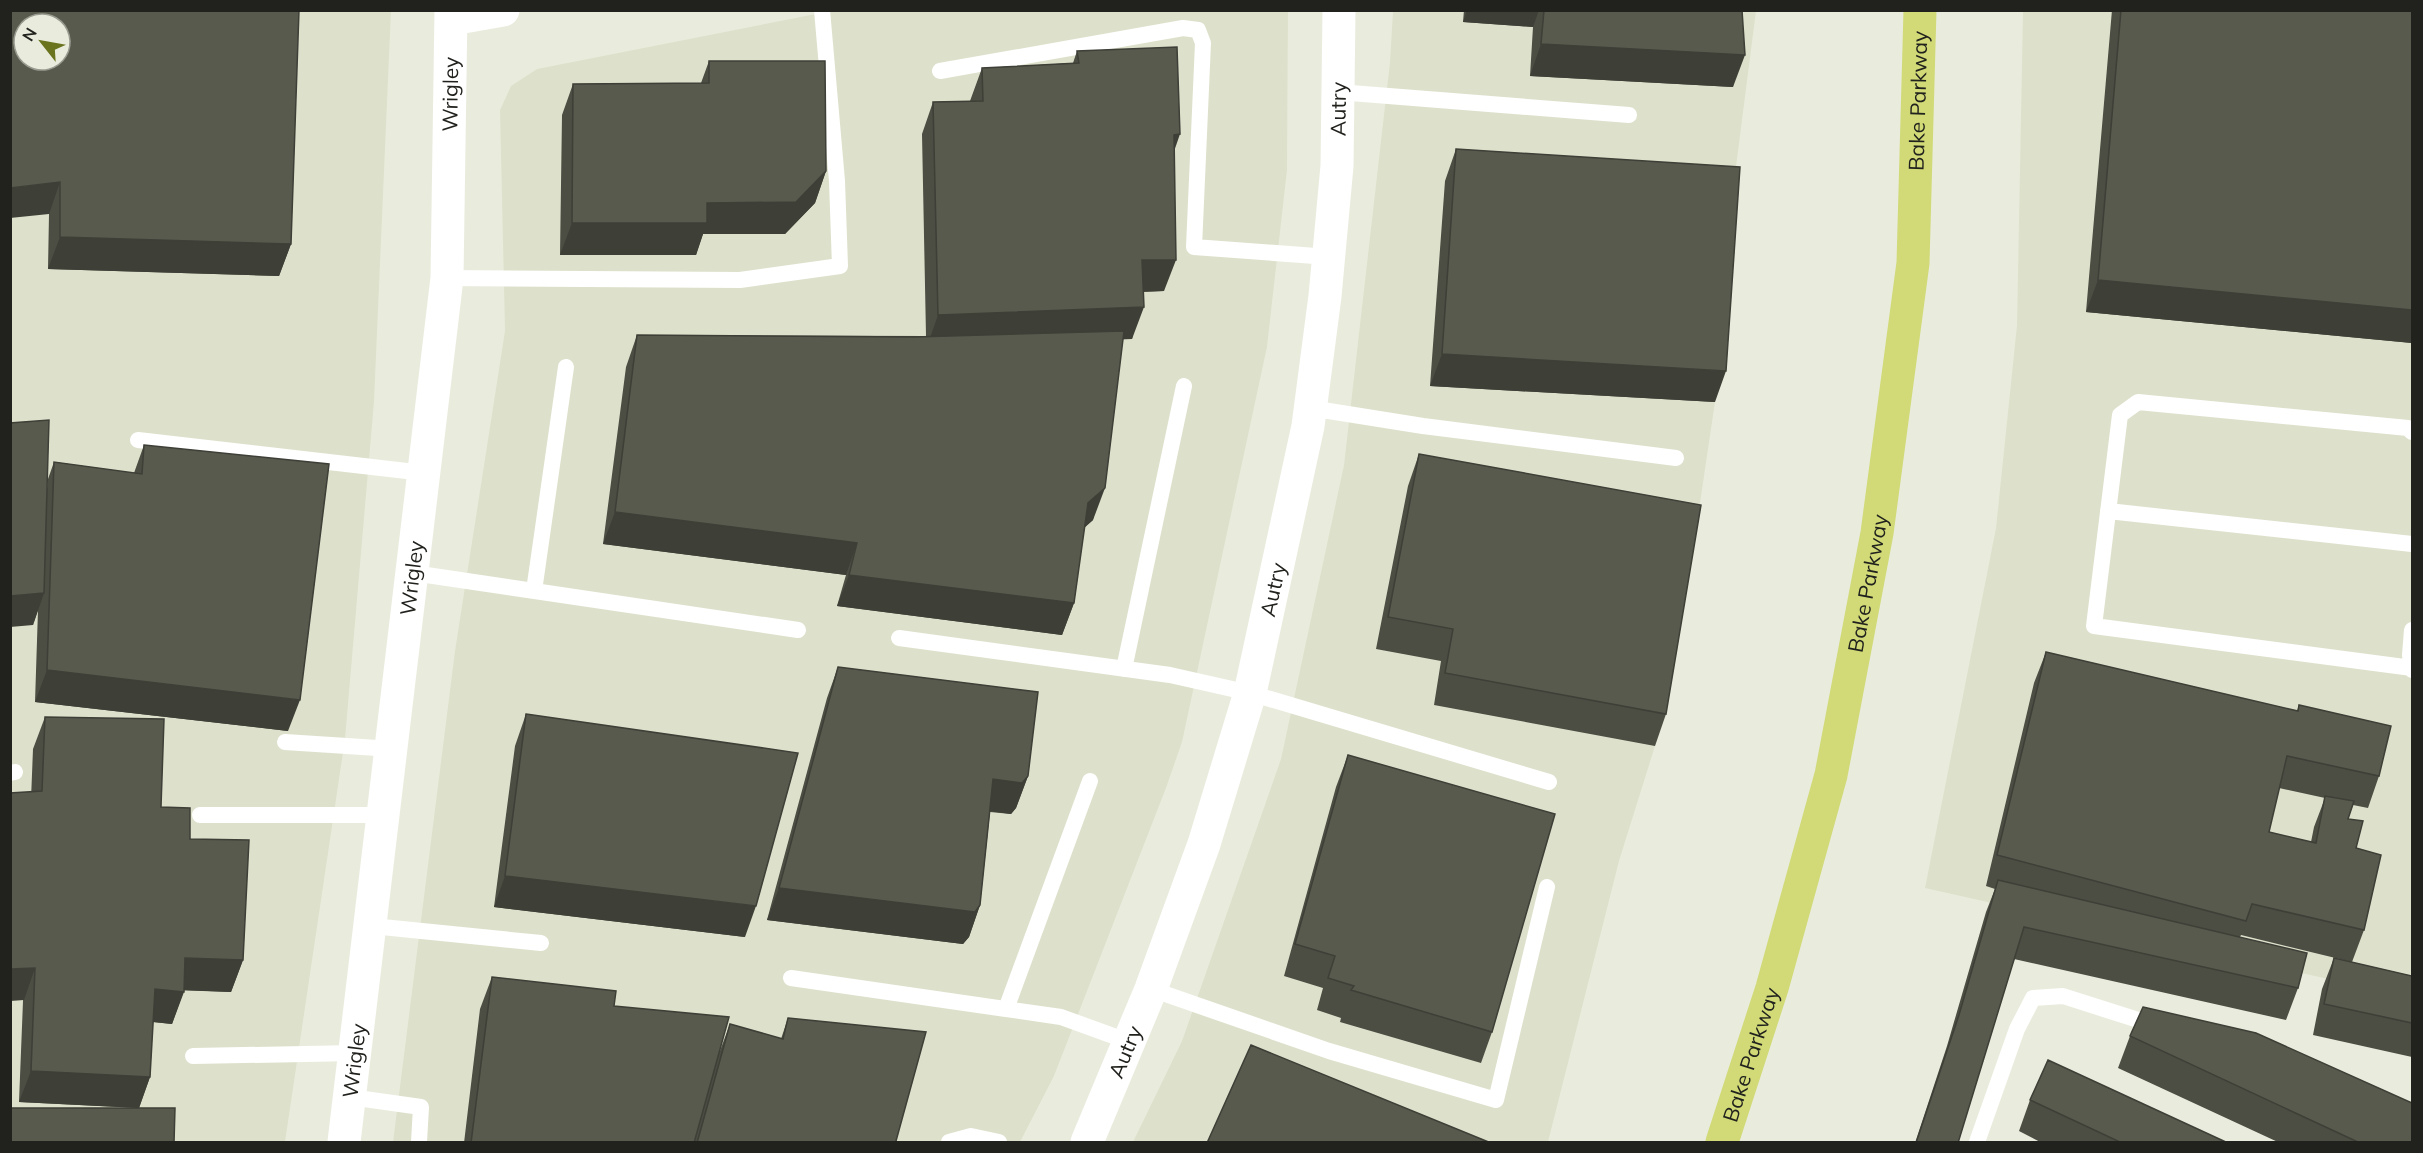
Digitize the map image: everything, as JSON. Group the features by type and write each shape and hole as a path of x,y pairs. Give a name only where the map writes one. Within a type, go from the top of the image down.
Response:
{"main road":[{"name":"Bake Parkway","path":"1722,1143 1772,988 1831,775 1877,532 1913,263 1920,10"}],"street":[{"path":"452,15 503,10"},
{"name":"Autry","path":"1087,1143 1151,989 1204,844 1250,693 1310,408 1329,257 1337,166 1339,10"},
{"name":"Wrigley","path":"344,1143 372,926 447,278 452,15"}],"lane":[{"path":"447,278 741,280 840,266 837,181 822,10"},
{"path":"940,71 1183,27 1198,30 1203,43 1194,247 1329,257"},
{"path":"1338,92 1629,115"},
{"path":"534,591 566,367"},
{"path":"1124,669 1184,386"},
{"path":"2412,432 2408,428 2138,402 2120,415 2094,626 2412,669 2410,655 2412,630"},
{"path":"1310,408 1423,426 1676,458"},
{"path":"138,440 424,473"},
{"path":"2108,510 2412,544"},
{"path":"413,573 798,630"},
{"path":"899,638 1170,675 1250,693 1549,782"},
{"path":"285,742 393,749"},
{"path":"1006,1010 1090,781"},
{"path":"200,814 385,815"},
{"path":"1151,989 1329,1051 1496,1100 1547,887"},
{"path":"372,926 541,943"},
{"path":"791,978 1061,1017 1130,1042"},
{"path":"1977,1143 2017,1029 2033,998 2063,996 2176,1032"},
{"path":"193,1056 356,1053"},
{"path":"350,1097 421,1107 419,1143"},
{"path":"948,1143 971,1136 999,1143"}],"shaded area":[{"path":"10,11 391,11 374,402 345,739 285,1142 11,1142"},
{"path":"831,11 1288,11 1287,170 1267,347 1182,742 1166,788 1054,1076 1020,1142 393,1142 455,651 505,331 500,110 511,86 537,69"},
{"path":"1393,11 1756,11 1736,167 1715,402 1696,530 1655,746 1619,861 1548,1142 1133,1142 1182,1041 1281,759 1344,465 1390,62"},
{"path":"2023,11 2412,11 2412,998 1925,888 1996,528 2017,325"}],"building":[{"path":"10,10 299,10 291,244 60,237 60,182 10,188"},
{"path":"1544,10 1742,10 1745,55 1541,44"},
{"path":"2121,10 2412,10 2412,310 2098,280"},
{"path":"1177,47 1180,134 1174,135 1176,260 1142,260 1144,307 938,315 933,102 983,101 982,68 1079,63 1077,51"},
{"path":"709,61 825,61 826,171 796,202 707,203 707,223 572,223 573,84 709,83"},
{"path":"1456,149 1740,167 1726,371 1442,354"},
{"path":"1124,331 1105,488 1088,503 1074,603 849,575 857,543 615,512 637,335 915,337"},
{"path":"49,420 44,593 10,596 10,423"},
{"path":"144,445 329,464 300,700 47,670 54,462 142,474"},
{"path":"1419,454 1701,505 1666,714 1445,673 1453,629 1388,617"},
{"path":"2046,652 2298,711 2299,705 2391,726 2379,776 2287,756 2269,832 2316,843 2325,796 2354,801 2348,819 2363,821 2356,848 2381,855 2364,930 2252,904 2246,921 1997,855"},
{"path":"838,667 1038,692 1028,776 1022,783 993,779 980,905 975,912 779,888"},
{"path":"526,714 798,753 756,906 505,876"},
{"path":"45,717 164,719 161,807 190,808 190,839 249,840 243,960 185,958 184,992 155,989 150,1077 31,1071 35,968 10,969 10,793 42,791"},
{"path":"1348,755 1555,814 1492,1032 1351,990 1354,986 1328,978 1335,956 1295,944"},
{"path":"1998,880 2307,953 2298,988 2024,927 1958,1143 1916,1143 1959,1015"},
{"path":"2334,958 2412,976 2412,1023 2324,1004"},
{"path":"492,977 616,991 614,1006 729,1017 694,1143 471,1143"},
{"path":"2143,1007 2256,1033 2412,1103 2412,1143 2360,1143 2130,1036"},
{"path":"788,1018 926,1032 896,1141 893,1143 697,1143 730,1024 783,1039"},
{"path":"1251,1045 1491,1143 1207,1143"},
{"path":"2048,1060 2228,1143 2122,1143 2030,1100"},
{"path":"10,1108 175,1108 174,1143 10,1143"}]}
